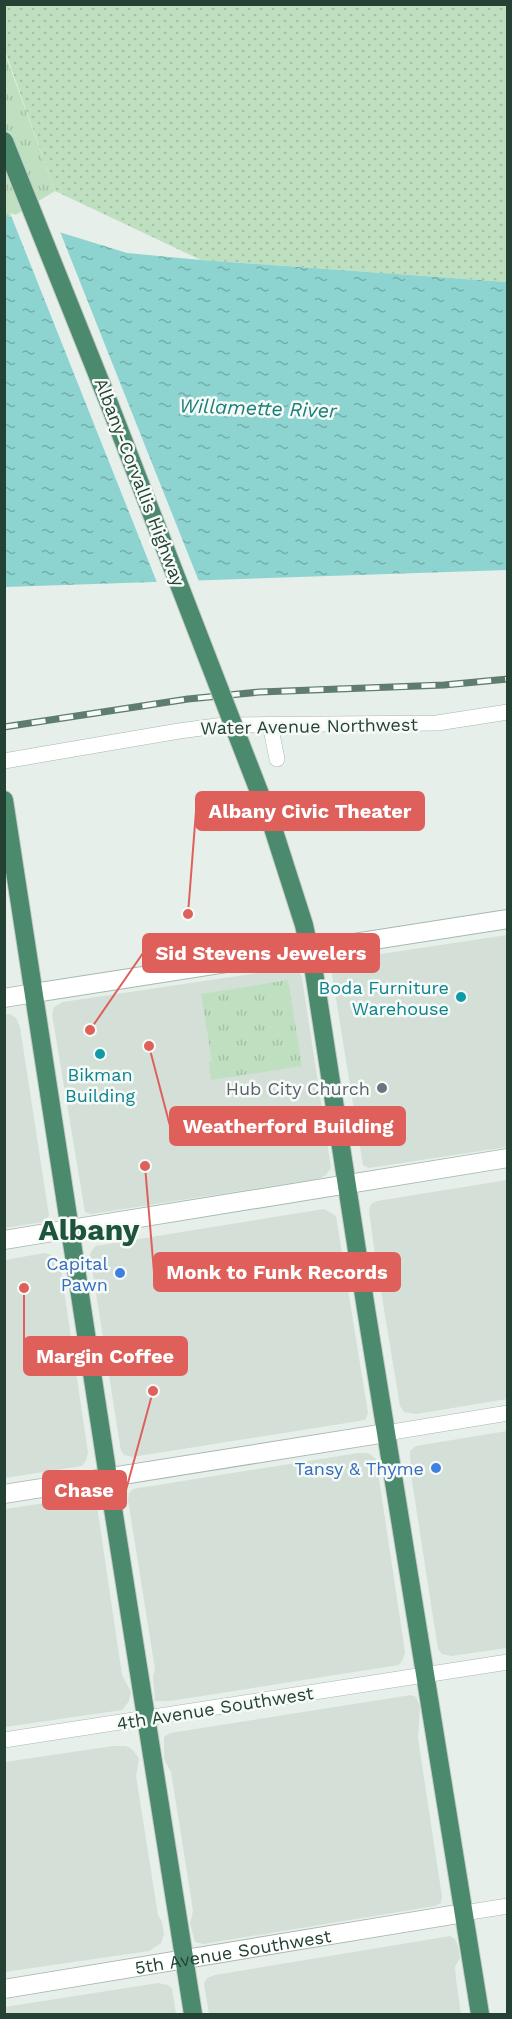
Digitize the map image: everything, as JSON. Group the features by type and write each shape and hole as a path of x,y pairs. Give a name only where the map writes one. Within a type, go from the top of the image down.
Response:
{"highway":[{"name":"Albany-Corvallis Highway","path":"4,141 119,428 272,825 304,925 348,1182 480,2014"},
{"path":"4,800 193,2014"}],"street":[{"name":"Water Avenue Northwest","path":"4,761 224,725 437,723 507,712"},
{"path":"270,724 278,759"},
{"path":"4,998 507,919"},
{"path":"4,1240 348,1182 507,1158"},
{"path":"4,1494 507,1413"},
{"name":"4th Avenue Southwest","path":"4,1740 507,1662"},
{"path":"464,1913 507,1906"},
{"name":"5th Avenue Southwest","path":"4,1989 464,1913"}],"shaded area":[{"path":"507,935 507,1147 369,1168 363,1165 332,974 334,967 341,960"},
{"path":"291,968 300,973 302,978 331,1168 326,1175 318,1179 91,1214 85,1212 52,1014 54,1007 63,1002"},
{"path":"5,1014 16,1018 20,1027 49,1216 43,1222 5,1228"},
{"path":"507,1180 507,1399 416,1414 404,1412 400,1406 374,1248 369,1210 371,1204 377,1201"},
{"path":"324,1209 336,1216 368,1413 365,1420 132,1457 124,1455 121,1451 90,1255 92,1250 96,1246"},
{"path":"45,1253 54,1256 60,1263 88,1453 82,1466 5,1478 5,1260"},
{"path":"507,1431 507,1648 451,1656 442,1654 438,1649 411,1475 410,1451 416,1446"},
{"path":"368,1453 376,1459 405,1652 399,1665 170,1701 155,1701 153,1676 155,1669 128,1500 129,1493 133,1489"},
{"path":"88,1498 97,1506 122,1675 131,1692 129,1701 122,1710 5,1727 5,1509"},
{"path":"411,1695 416,1697 420,1706 418,1738 442,1897 441,1903 435,1906 203,1944 195,1942 190,1924 193,1911 171,1772 164,1759 164,1737 170,1733"},
{"path":"126,1746 133,1750 139,1759 136,1776 158,1915 164,1934 161,1943 149,1951 5,1972 5,1762"},
{"path":"450,1936 455,1939 460,1958 455,1967 461,2014 209,2014 204,1984 207,1978 215,1975"},
{"path":"158,1983 168,1985 172,1989 176,2014 5,2014 5,2007"}],"green space":[{"path":"5,5 507,5 507,282 201,260 55,191 5,51"},
{"path":"4,51 55,191 12,217 4,215"},
{"path":"288,980 302,1066 211,1080 209,1062 212,1061 201,994"}],"water":[{"name":"Willamette River","path":"4,215 127,253 507,282 507,570 5,587"}],"pier":[{"path":"10,213 59,229 200,584 158,585"}],"railway":[{"path":"4,727 188,699 260,692 444,685 508,679"}],"place":[{"name":"Albany Civic Theater","path":"188,914"},
{"name":"Boda Furniture Warehouse","path":"461,997"},
{"name":"Sid Stevens Jewelers","path":"90,1030"},
{"name":"Weatherford Building","path":"149,1046"},
{"name":"Bikman Building","path":"100,1054"},
{"name":"Hub City Church","path":"382,1088"},
{"name":"Monk to Funk Records","path":"145,1166"},
{"name":"Capital Pawn","path":"120,1273"},
{"name":"Margin Coffee","path":"24,1288"},
{"name":"Chase","path":"153,1391"},
{"name":"Tansy & Thyme","path":"436,1468"}],"district":[{"name":"Albany","path":"89,1229"}]}
